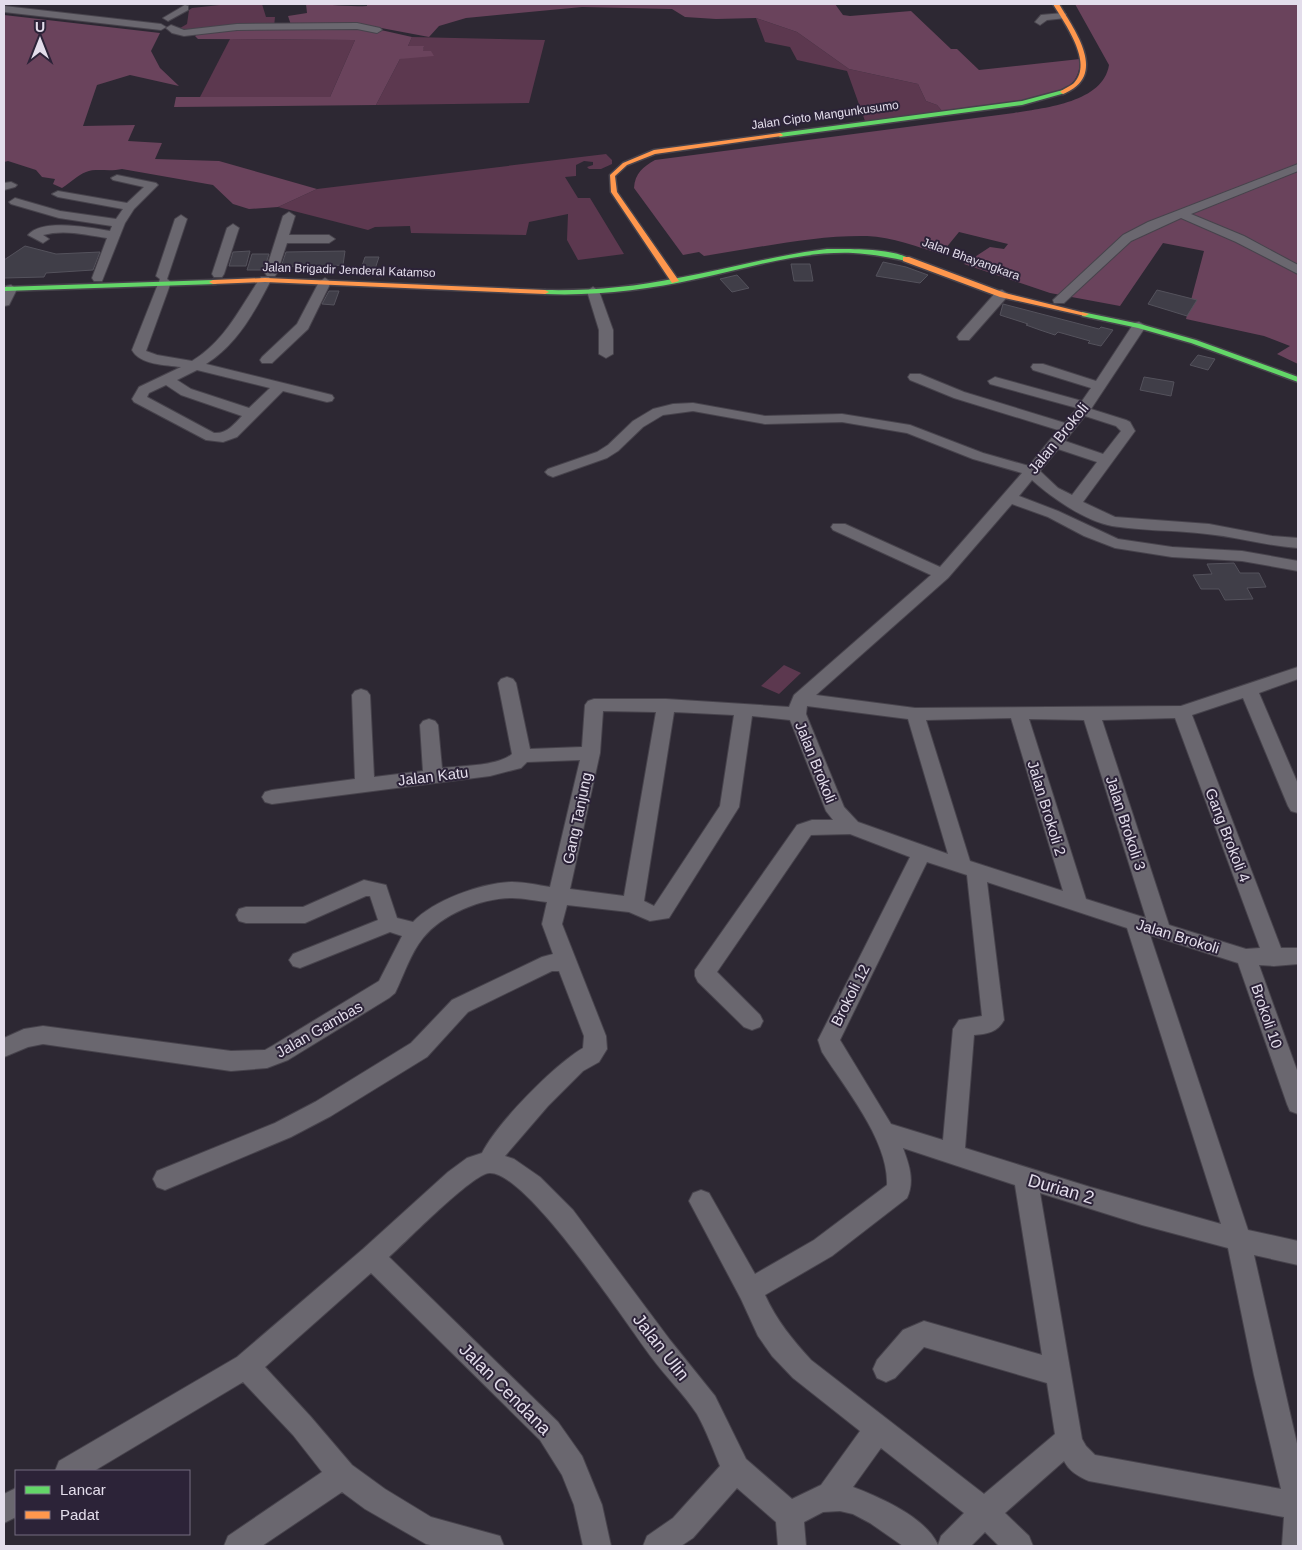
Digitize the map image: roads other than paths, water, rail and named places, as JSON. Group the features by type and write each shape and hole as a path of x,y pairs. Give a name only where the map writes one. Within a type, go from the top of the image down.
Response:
{"main road":[{"name":"Jalan Cipto Mangunkusumo","path":"626,177 643,163 669,156 908,121 1022,103 1062,94 1083,80 1087,70 1076,37 1056,4"},
{"path":"1066,4 1094,53"},
{"name":"Jalan Cipto Mangunkusumo","path":"672,277 614,192 612,176 624,164 654,152 1028,108 1073,97 1090,84"},
{"path":"627,191 647,220"},
{"name":"Jalan Bhayangkara","path":"689,273 798,248 842,243 861,243 902,249 986,281 1184,330 1229,344 1298,370"},
{"name":"Jalan Bhayangkara","path":"689,273 807,254 872,250 908,259 946,275 1002,294 1139,326 1211,347 1298,380"},
{"name":"Jalan Brigadir Jenderal Katamso","path":"6,287 268,276 325,282 374,281 516,292 593,291 689,273"},
{"name":"Jalan Brigadir Jenderal Katamso","path":"6,287 98,278 164,279 218,274 374,281 572,285 672,277"}],"street":[{"path":"9,8 114,22 166,23 183,22 187,5"},
{"path":"166,23 187,5"},
{"path":"1040,22 1044,17 1063,16"},
{"path":"166,23 175,31 186,33 285,22 357,26 377,30"},
{"path":"1059,300 1127,238 1152,225 1298,167"},
{"path":"98,278 117,229 130,207 152,185 117,178"},
{"path":"58,194 130,207"},
{"path":"9,202 117,229"},
{"path":"1182,214 1240,240 1298,270"},
{"path":"279,387 232,434 223,438 211,437 139,399 144,390 194,365 225,341 251,306 268,276 289,216"},
{"path":"181,219 164,279 139,350 141,354 154,359 194,365 327,398"},
{"path":"218,274 233,228"},
{"path":"43,239 34,235 40,230 52,229 117,229"},
{"path":"282,239 329,239"},
{"path":"268,360 303,326 325,282"},
{"path":"4,302 6,287"},
{"path":"593,291 606,330 606,354"},
{"path":"964,337 1002,294"},
{"name":"Jalan Brokoli","path":"1139,326 1084,409 942,574 798,706 836,811 851,827 922,853 969,867 1136,924 1246,957 1274,958 1298,956"},
{"path":"1038,367 1100,386"},
{"path":"212,401 239,377"},
{"path":"915,377 959,395 1067,428"},
{"path":"167,379 186,392 252,414"},
{"path":"995,381 1084,409 1121,423 1128,428 1126,434 1074,503"},
{"path":"553,472 602,456 638,424 658,412 680,407 704,408 765,420 830,417 894,425 919,432 978,456 1053,514 1090,534 1115,544 1172,552 1242,556 1298,566"},
{"path":"1055,443 1107,460"},
{"path":"1019,486 1053,491 1090,512 1120,523 1209,529 1298,544"},
{"path":"839,527 942,574"},
{"path":"633,905 666,705 744,709 798,706 856,708 915,714 1182,712 1298,673"},
{"path":"507,683 522,756"},
{"path":"1249,691 1298,806"},
{"path":"361,695 365,785"},
{"name":"Gang Tanjung","path":"556,914 591,753 594,705 666,705"},
{"name":"Jalan Gambas","path":"4,1048 24,1038 42,1035 231,1061 267,1059 280,1054 381,992 387,987 416,932 431,918 450,908 484,895 513,890 556,914 633,905 649,914 658,914 662,912 725,814 732,798 744,709"},
{"name":"Jalan Brokoli 2","path":"1018,712 1077,904"},
{"name":"Gang Brokoli 4","path":"1182,712 1274,958"},
{"path":"915,714 969,867 993,1020 986,1025 970,1025 964,1029 953,1154"},
{"name":"Jalan Brokoli 3","path":"1091,714 1161,932"},
{"path":"429,725 433,776"},
{"name":"Jalan Katu","path":"272,797 509,765 522,756 591,753"},
{"path":"752,1021 706,976 706,970 804,830 812,827 851,827"},
{"name":"Brokoli 12","path":"885,1132 830,1045 829,1040 922,853"},
{"path":"246,915 305,915 364,888 370,888 379,891 389,924"},
{"path":"71,1470 246,1366 372,1257 456,1180 475,1166 490,1162 498,1144 540,1099 575,1064 591,1054 596,1048 595,1036 565,962 556,914"},
{"path":"300,960 389,924 416,932"},
{"path":"1026,1179 1069,1439 1076,1456 1089,1467 1298,1504 1267,1375 1239,1241 1136,924"},
{"name":"Brokoli 10","path":"1246,957 1298,1104"},
{"path":"165,1179 283,1130 311,1116 415,1053 460,1006 550,963 565,962"},
{"path":"750,1290 823,1248 900,1190 900,1176 885,1132"},
{"name":"Durian 2","path":"885,1132 1026,1179 1239,1241 1298,1253"},
{"name":"Jalan Ulin","path":"490,1162 506,1167 532,1185 564,1218 661,1349 706,1405 736,1469"},
{"path":"701,1201 768,1327 781,1347 802,1369 985,1512 1020,1546"},
{"name":"Jalan Cendana","path":"372,1257 549,1431 572,1466 588,1505 597,1546"},
{"path":"886,1370 912,1339 924,1334 1058,1373"},
{"path":"246,1366 302,1426 342,1475 375,1499 426,1530 490,1546"},
{"path":"829,1497 878,1429"},
{"path":"951,1546 985,1512 1069,1439"},
{"path":"657,1546 683,1528 736,1469 790,1516 792,1546"},
{"path":"238,1546 342,1475"},
{"path":"790,1516 818,1500 829,1497 842,1498 867,1506 894,1523 924,1546"},
{"path":"4,1509 15,1503"},
{"path":"1296,1546 1298,1513"}]}
